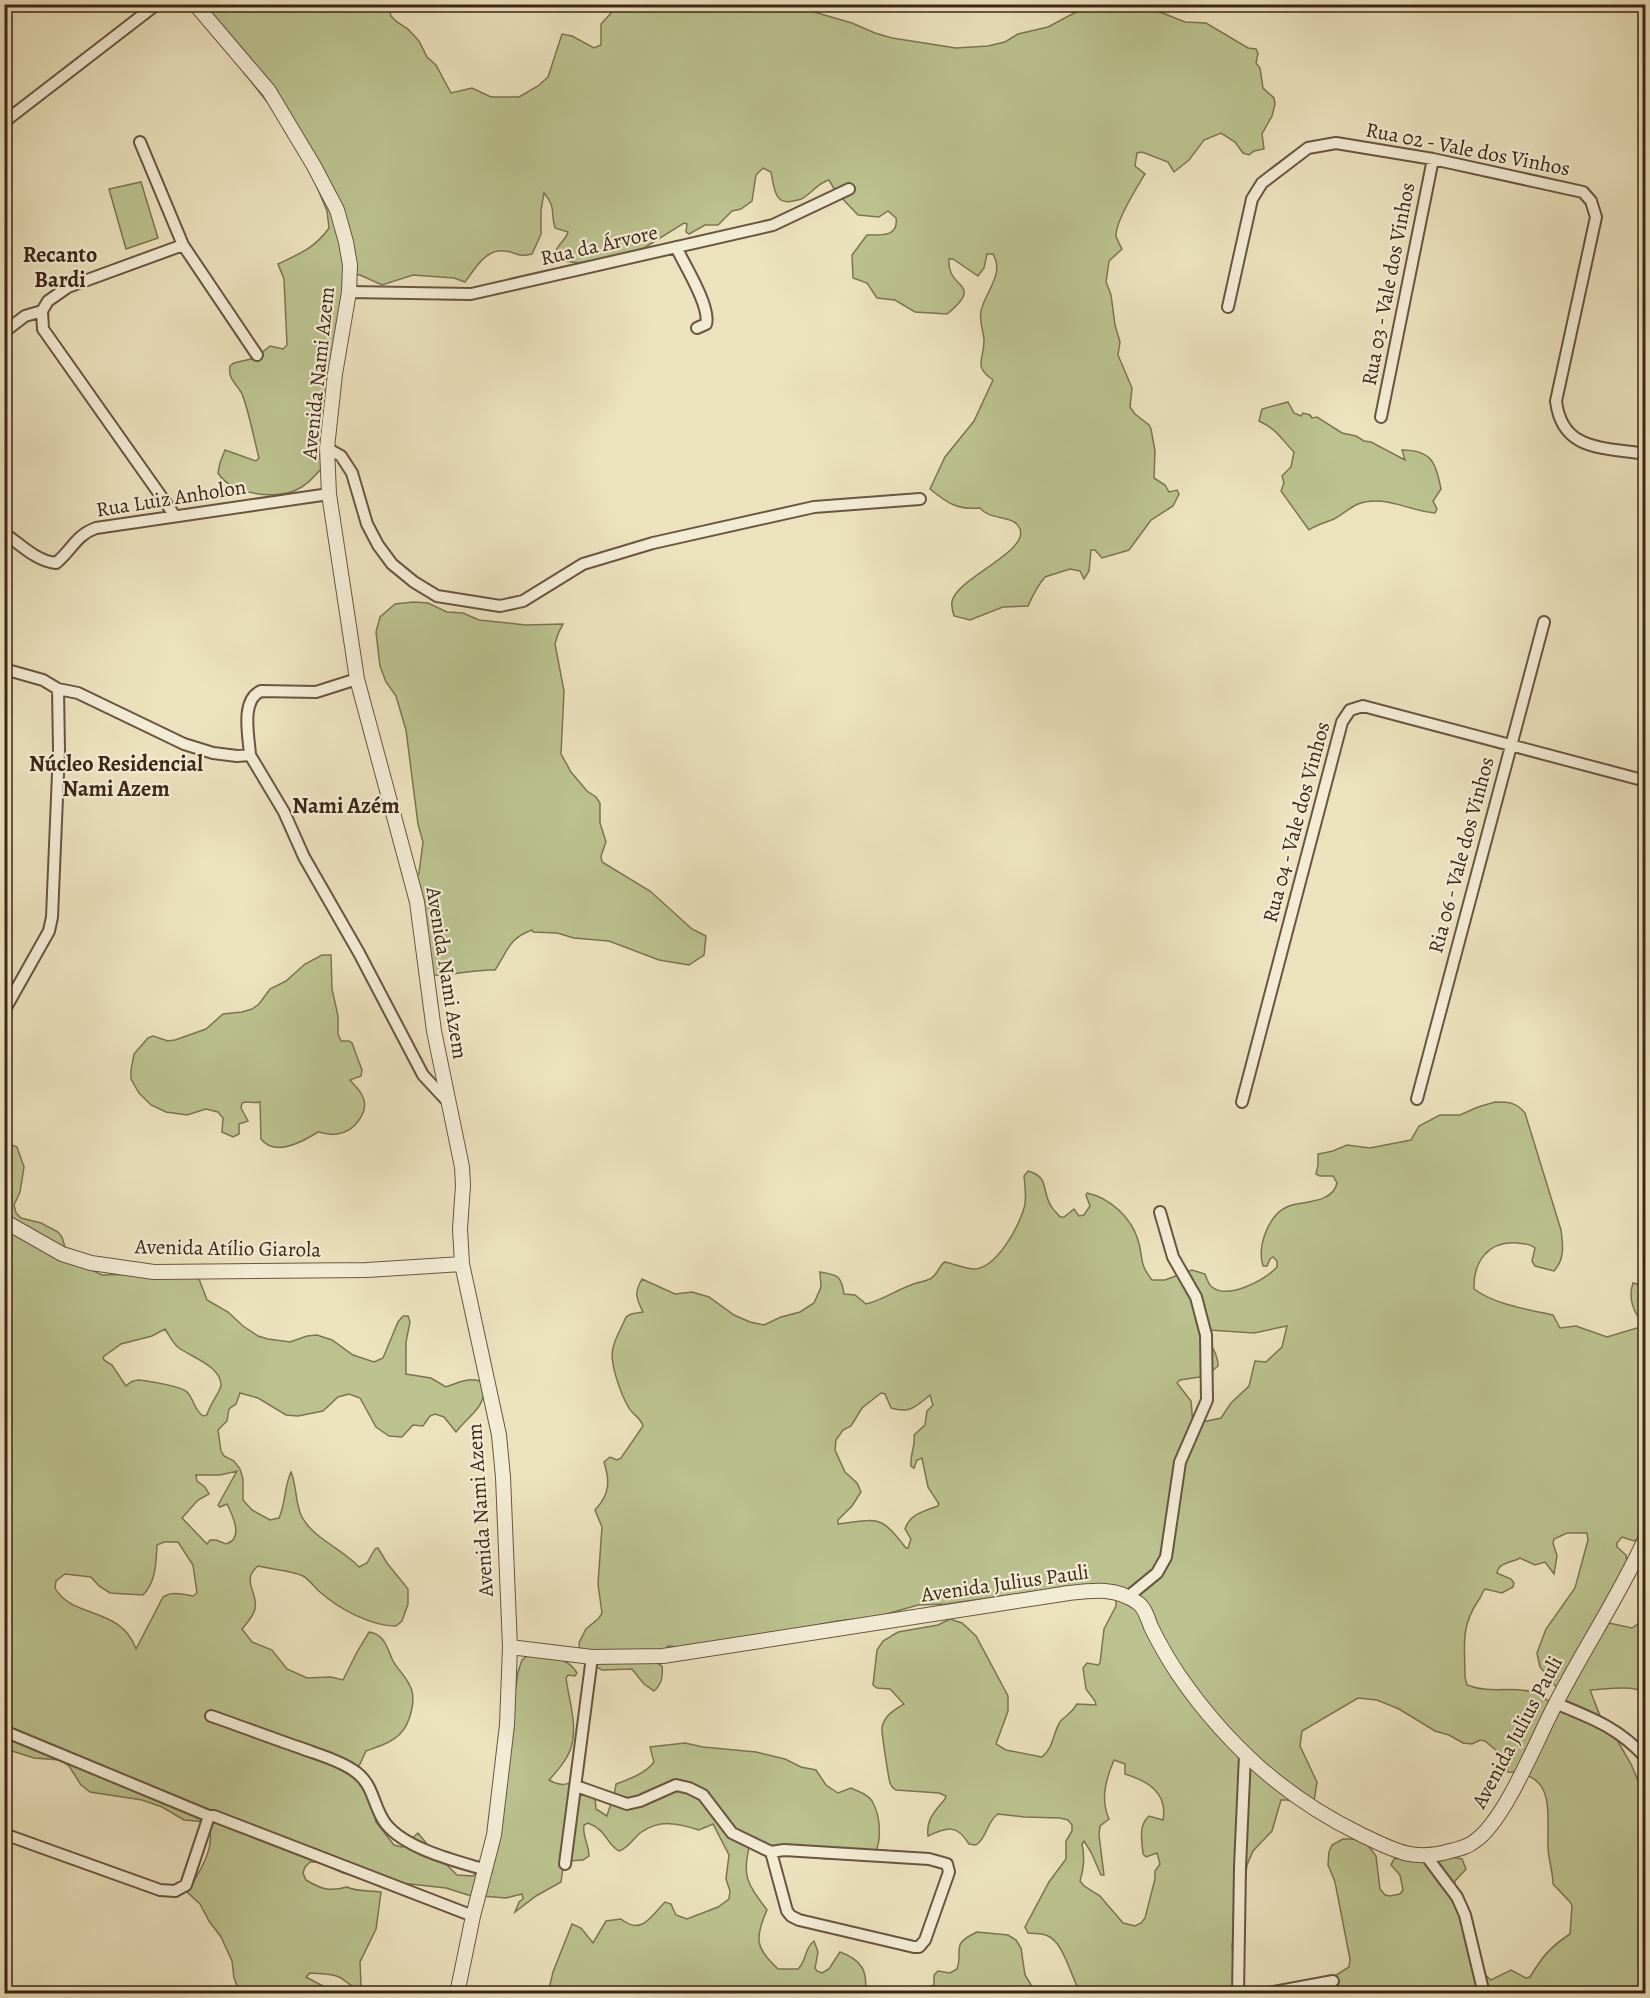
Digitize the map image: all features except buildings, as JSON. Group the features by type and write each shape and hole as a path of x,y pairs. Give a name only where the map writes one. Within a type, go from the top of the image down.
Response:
{"street":[{"path":"4,122 157,4"},
{"name":"Avenida Nami Azem","path":"195,4 269,92 314,166 337,210 350,265 349,292 335,374 327,448 329,494 357,680 417,902 434,1030 463,1176 460,1229 462,1264 499,1435 503,1477 510,1647 507,1725 495,1835 473,1916 458,1994"},
{"path":"140,142 183,245 257,355"},
{"name":"Rua 02 - Vale dos Vinhos","path":"1228,307 1252,199 1262,183 1308,148 1336,143 1433,159 1583,192 1591,201 1596,217 1556,401 1558,417 1566,430 1578,440 1646,454"},
{"name":"Rua 03 - Vale dos Vinhos","path":"1381,417 1433,159"},
{"name":"Rua da Árvore","path":"349,292 471,294 773,225 849,189"},
{"path":"174,516 43,329 42,310 48,301 68,287 183,245"},
{"path":"676,247 708,318 706,324 697,328"},
{"path":"4,332 24,316 42,310"},
{"path":"327,448 341,456 352,473 368,524 378,545 392,564 414,582 437,596 500,606 523,602 583,564 652,543 814,507 920,499"},
{"name":"Rua Luiz Anholon","path":"4,533 40,558 56,563 86,532 120,523 329,494"},
{"name":"Ria 06 - Vale dos Vinhos","path":"1417,1099 1544,622"},
{"path":"4,669 43,680 58,689 78,693 184,744 213,753 250,755"},
{"path":"357,680 316,692 261,691 255,694 250,703 248,718 250,755 284,812 304,857 353,941 423,1075 449,1103"},
{"path":"4,1011 49,931 52,917 59,750 58,689"},
{"name":"Rua 04 - Vale dos Vinhos","path":"1242,1102 1344,717 1350,710 1363,706 1646,781"},
{"path":"1129,1596 1157,1573 1166,1557 1180,1462 1207,1400 1206,1335 1196,1297 1173,1257 1160,1212"},
{"name":"Avenida Atílio Giarola","path":"4,1221 62,1254 91,1263 154,1272 367,1270 462,1264"},
{"name":"Avenida Julius Pauli","path":"510,1647 592,1657 663,1656 1069,1593 1115,1591 1129,1596 1141,1605 1169,1660 1192,1694 1245,1755 1269,1777 1304,1804 1336,1822 1382,1845 1409,1855 1427,1857 1464,1847 1476,1841 1491,1827 1506,1802 1555,1703 1617,1596 1646,1537"},
{"path":"565,1864 592,1657"},
{"path":"1555,1703 1615,1730 1646,1758"},
{"path":"211,1716 327,1757 352,1769 367,1784 386,1823 398,1834 410,1842 450,1859 486,1870"},
{"path":"4,1731 209,1816 473,1916"},
{"path":"1238,1994 1245,1755"},
{"path":"576,1786 627,1804 640,1801 676,1785 703,1795 732,1833 771,1852 784,1850 929,1859 947,1864 949,1872 925,1940 919,1947 914,1947 799,1920 791,1916 787,1911 771,1852"},
{"path":"4,1834 160,1890 175,1892 186,1884 209,1816"},
{"path":"1427,1857 1457,1897 1465,1915 1484,1994"},
{"path":"1263,1994 1333,1982"}],"green space":[{"path":"203,5 388,5 391,16 419,41 427,57 436,65 451,93 472,88 491,97 519,97 538,86 548,77 562,34 572,36 594,48 601,45 601,24 612,12 610,5 790,5 852,23 892,38 956,48 988,46 1005,42 1018,34 1048,27 1089,5 1150,5 1155,10 1185,22 1206,23 1248,48 1256,49 1258,53 1256,63 1260,68 1263,88 1274,98 1275,104 1272,116 1262,134 1264,149 1254,151 1249,155 1243,153 1235,142 1221,133 1204,140 1189,160 1174,172 1168,162 1142,152 1137,153 1135,166 1145,174 1119,222 1116,236 1122,249 1109,261 1106,282 1111,295 1120,342 1118,355 1132,388 1130,407 1151,429 1155,451 1154,478 1165,485 1169,492 1177,490 1179,494 1173,506 1151,520 1129,550 1102,558 1095,550 1091,550 1089,571 1084,579 1080,571 1070,569 1045,577 1028,606 1003,607 970,620 954,616 952,604 956,593 1014,547 1020,538 1020,529 1013,521 990,515 980,508 953,505 930,489 945,457 974,421 993,380 981,366 984,339 980,318 983,304 996,276 996,261 993,254 987,254 984,268 978,276 953,259 949,259 953,276 964,291 958,304 947,314 915,312 895,300 877,298 867,283 853,278 852,255 867,235 883,235 892,232 895,229 896,218 888,211 879,217 858,215 836,192 829,180 801,199 782,201 774,189 771,172 763,168 756,175 752,201 741,209 732,211 718,225 705,225 689,234 686,232 687,224 684,223 644,248 615,256 581,263 563,261 555,255 568,232 555,228 552,207 544,193 541,234 532,254 520,255 504,251 491,253 481,261 465,282 454,278 413,275 382,285 360,275 347,274 342,292 324,466 311,480 287,493 266,495 233,486 218,473 225,450 256,461 259,458 246,405 231,377 230,366 255,358 270,346 283,349 287,345 284,279 278,264 312,246 329,228 327,211 307,163 279,117 234,60"},
{"path":"141,182 158,238 126,249 109,189"},
{"path":"1288,402 1294,413 1301,416 1303,413 1312,418 1317,417 1342,433 1371,442 1405,460 1402,450 1426,455 1434,465 1441,489 1433,501 1437,509 1435,513 1386,502 1367,501 1309,530 1281,491 1284,483 1282,476 1291,467 1294,452 1275,431 1259,421 1262,409"},
{"path":"428,603 447,612 463,613 479,620 526,625 563,624 555,644 564,691 561,754 571,772 600,803 600,823 606,842 601,856 602,862 650,891 692,929 706,936 704,955 689,965 659,960 609,941 574,938 532,930 513,941 495,970 431,975 411,889 419,873 423,842 418,824 406,730 396,696 386,682 380,666 376,632 380,617 395,604"},
{"path":"322,955 331,955 332,989 338,1016 338,1034 341,1041 352,1043 362,1070 361,1076 350,1080 364,1101 363,1114 355,1125 343,1132 335,1134 318,1132 290,1146 274,1147 261,1139 260,1102 242,1103 241,1108 248,1121 239,1124 239,1134 233,1137 222,1132 223,1118 218,1112 206,1109 187,1115 166,1112 151,1105 139,1093 131,1079 131,1070 134,1054 148,1038 153,1036 168,1041 175,1040 206,1029 223,1014 252,1009 259,1004 270,989 286,981 305,964"},
{"path":"1495,1102 1508,1103 1515,1105 1525,1113 1561,1230 1563,1246 1562,1257 1554,1271 1535,1266 1532,1261 1535,1248 1531,1245 1507,1243 1498,1246 1484,1255 1480,1262 1474,1279 1474,1289 1502,1303 1553,1315 1560,1328 1576,1326 1607,1337 1644,1326 1634,1310 1631,1294 1633,1283 1645,1286 1645,1528 1641,1537 1634,1541 1622,1537 1617,1543 1617,1547 1626,1555 1627,1563 1604,1622 1632,1628 1645,1619 1645,1692 1625,1688 1590,1690 1602,1721 1613,1733 1631,1764 1645,1797 1645,1993 1323,1993 1330,1979 1349,1967 1350,1959 1335,1882 1328,1865 1332,1845 1343,1839 1357,1839 1367,1844 1376,1856 1380,1889 1385,1895 1390,1896 1400,1894 1403,1890 1400,1875 1391,1865 1394,1859 1445,1856 1462,1859 1466,1869 1455,1881 1454,1889 1474,1952 1485,1974 1491,1980 1511,1970 1526,1978 1530,1977 1547,1953 1570,1934 1572,1906 1553,1884 1548,1851 1548,1807 1546,1796 1534,1779 1523,1774 1508,1772 1497,1751 1485,1741 1480,1740 1472,1744 1463,1743 1449,1735 1435,1731 1399,1709 1377,1700 1358,1698 1302,1731 1300,1746 1317,1782 1314,1801 1305,1806 1281,1800 1272,1831 1253,1851 1247,1865 1242,1906 1232,1945 1237,1993 1078,1993 1079,1990 1058,1945 1046,1935 1028,1933 1025,1927 1049,1882 1066,1859 1066,1841 1072,1831 1072,1825 1068,1820 1060,1818 998,1814 976,1845 969,1844 960,1833 951,1829 928,1836 930,1820 946,1796 939,1793 896,1790 892,1787 882,1727 888,1716 904,1704 890,1689 877,1688 873,1685 877,1650 883,1641 898,1632 938,1625 950,1619 962,1623 976,1636 1008,1696 1008,1711 996,1744 1006,1750 1042,1757 1049,1748 1060,1722 1077,1704 1096,1705 1086,1689 1083,1668 1087,1663 1098,1665 1100,1663 1104,1629 1116,1606 1116,1598 1072,1586 947,1604 918,1605 876,1617 838,1621 739,1640 678,1647 668,1646 657,1659 657,1663 662,1666 662,1676 659,1686 654,1691 644,1684 632,1669 602,1670 585,1661 580,1654 579,1643 586,1629 602,1613 598,1584 602,1527 595,1510 606,1493 607,1475 604,1462 610,1457 617,1460 621,1458 643,1426 629,1408 623,1395 616,1378 612,1354 615,1340 626,1317 643,1312 637,1296 642,1279 675,1294 692,1292 709,1297 734,1315 764,1325 800,1312 814,1303 821,1287 820,1272 838,1277 844,1294 855,1295 866,1304 930,1279 945,1262 973,1269 990,1262 999,1254 1013,1234 1023,1213 1024,1176 1028,1171 1042,1180 1048,1200 1060,1217 1064,1217 1074,1209 1079,1216 1084,1215 1090,1206 1087,1193 1104,1199 1125,1216 1135,1232 1143,1264 1152,1280 1165,1280 1192,1270 1205,1274 1211,1286 1219,1290 1236,1290 1264,1277 1277,1267 1277,1261 1273,1257 1267,1266 1263,1266 1262,1258 1263,1241 1275,1216 1289,1206 1324,1198 1334,1190 1337,1183 1333,1176 1316,1174 1318,1154 1347,1145 1370,1148 1411,1140 1419,1126 1440,1115 1460,1115","holes":["1287,1326 1282,1347 1266,1362 1255,1361 1249,1386 1231,1403 1221,1418 1193,1424 1191,1401 1177,1383 1180,1380 1206,1376 1218,1366 1217,1356 1209,1340 1209,1330 1254,1333","881,1393 885,1394 891,1408 897,1410 908,1410 930,1395 933,1405 927,1411 925,1425 914,1435 911,1466 914,1468 917,1460 922,1458 928,1487 939,1504 918,1514 907,1524 905,1529 911,1539 908,1548 890,1529 878,1521 838,1524 838,1520 852,1506 861,1492 857,1483 845,1472 835,1450 836,1440 843,1430 851,1426 862,1408","1567,1533 1587,1533 1588,1540 1575,1588 1546,1629 1537,1653 1540,1667 1558,1689 1557,1709 1546,1699 1524,1690 1491,1690 1467,1685 1464,1656 1468,1620 1484,1590 1502,1593 1513,1587 1514,1583 1511,1579 1497,1573 1498,1569 1520,1558 1535,1565 1545,1562 1554,1574 1557,1556 1554,1539","1114,1760 1125,1764 1125,1774 1141,1780 1154,1790 1159,1795 1164,1811 1163,1820 1149,1816 1143,1824 1143,1854 1146,1857 1157,1853 1160,1864 1155,1871 1145,1918 1135,1926 1123,1923 1100,1896 1080,1881 1084,1841 1101,1875 1104,1875 1099,1835 1100,1826 1109,1819 1105,1804 1107,1782"]},
{"path":"5,1142 17,1147 24,1167 20,1192 14,1205 16,1213 21,1218 41,1223 58,1232 62,1237 67,1254 79,1264 102,1275 189,1273 199,1279 207,1300 228,1312 258,1336 290,1342 317,1335 332,1340 353,1355 374,1362 383,1358 398,1322 403,1316 408,1316 410,1322 406,1342 406,1374 431,1378 446,1387 471,1380 485,1384 480,1405 456,1432 444,1417 435,1414 430,1416 423,1426 413,1425 402,1437 389,1436 376,1427 360,1398 349,1394 338,1397 323,1411 298,1416 286,1415 258,1398 240,1393 236,1404 229,1409 227,1421 218,1430 221,1451 240,1469 243,1479 243,1500 252,1510 270,1520 279,1518 291,1472 300,1512 313,1531 359,1567 367,1563 375,1549 378,1548 408,1589 408,1604 402,1621 396,1626 386,1625 366,1620 346,1610 303,1576 258,1566 250,1577 256,1603 255,1609 242,1629 252,1642 272,1650 287,1669 307,1678 331,1677 343,1680 369,1632 378,1635 384,1642 410,1686 413,1704 404,1730 388,1742 366,1751 354,1777 369,1797 376,1822 394,1845 402,1847 418,1833 457,1875 473,1876 486,1864 507,1750 518,1672 522,1660 530,1654 556,1658 568,1663 577,1673 575,1676 568,1675 566,1678 573,1720 571,1749 549,1780 563,1784 577,1779 587,1784 595,1798 596,1809 607,1816 616,1784 632,1778 654,1762 650,1747 685,1743 756,1752 785,1759 801,1767 816,1770 826,1785 838,1793 851,1788 870,1799 875,1807 879,1824 879,1841 877,1849 868,1861 843,1857 824,1859 797,1846 764,1848 750,1844 746,1865 748,1880 767,1910 760,1929 759,1943 771,1962 778,1969 798,1969 814,1941 818,1952 815,1968 817,1971 822,1973 829,1969 840,1952 848,1955 862,1967 865,1993 548,1993 553,1972 572,1924 581,1928 593,1943 606,1921 621,1919 628,1924 640,1925 646,1922 665,1902 671,1904 676,1915 687,1919 718,1907 729,1899 730,1891 726,1879 729,1855 713,1824 699,1830 677,1824 654,1826 640,1833 628,1846 619,1851 611,1845 599,1829 588,1823 584,1825 584,1829 589,1856 583,1860 568,1861 563,1867 561,1882 536,1896 515,1912 519,1902 523,1899 522,1894 506,1898 468,1895 446,1888 410,1884 396,1885 343,1873 319,1862 310,1862 303,1873 306,1880 316,1886 325,1889 347,1887 381,1892 376,1929 360,1962 361,1986 352,1986 332,1975 310,1973 306,1977 336,1993 240,1993 234,1978 232,1961 221,1937 200,1904 187,1892 209,1850 208,1822 184,1820 162,1807 142,1800 90,1792 81,1785 69,1766 60,1760 34,1758 12,1751 5,1753","holes":["165,1329 177,1346 211,1367 220,1378 220,1388 207,1415 200,1414 184,1390 139,1380 126,1386 112,1365 104,1360 103,1357 121,1344 152,1336","237,1471 218,1505 220,1507 227,1504 236,1532 235,1537 226,1544 216,1540 210,1540 207,1544 182,1518 198,1500 209,1494 205,1487 197,1481 196,1475 220,1475","164,1542 178,1542 193,1565 197,1593 193,1596 174,1594 163,1597 136,1649 129,1635 119,1626 73,1605 55,1588 56,1581 65,1574 91,1577 110,1593 143,1595 153,1578 157,1545"]},
{"path":"977,1932 1008,1935 1016,1940 1021,1948 1025,1975 1036,1993 915,1993 934,1985 934,1975 938,1971 950,1973 957,1969 960,1944"}],"district":[{"name":"Recanto Bardi","path":"60,268"},
{"name":"Núcleo Residencial Nami Azem","path":"116,776"},
{"name":"Nami Azém","path":"346,806"}]}
